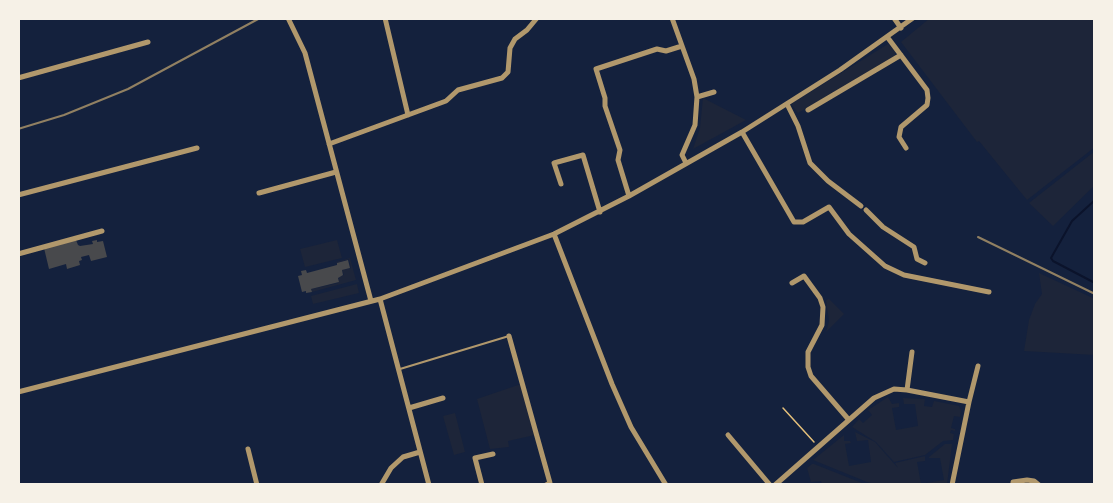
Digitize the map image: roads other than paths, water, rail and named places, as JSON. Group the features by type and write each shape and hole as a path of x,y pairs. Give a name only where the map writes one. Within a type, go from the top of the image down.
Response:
{"street":[{"path":"288,18 305,53 371,301"},
{"path":"385,18 408,115"},
{"path":"329,144 446,100 458,90 502,78 508,72 510,48 515,39 537,18"},
{"path":"672,18 694,79 697,97 695,125 682,155 686,164"},
{"path":"894,18 902,28"},
{"path":"18,392 371,301 554,234 600,212 742,132 888,38 914,18"},
{"path":"888,38 927,90 927,105 901,127 899,136 906,148"},
{"path":"18,78 148,42"},
{"path":"629,196 618,160 620,150 605,106 605,98 596,69 657,49 666,51 682,46"},
{"path":"808,110 901,55"},
{"path":"697,97 714,92"},
{"path":"787,104 798,126 810,163 828,182 863,208 883,227 914,247 917,259 925,263"},
{"path":"742,132 794,222 803,222 829,207 849,234 885,266 904,275 989,292"},
{"path":"18,195 197,148"},
{"path":"561,184 554,163 583,155 600,212"},
{"path":"259,194 336,172"},
{"path":"18,254 102,231"},
{"path":"554,234 631,427 666,485"},
{"path":"792,283 804,276 820,298 823,307 822,325 808,352 808,368 811,376 849,420"},
{"path":"380,298 429,485"},
{"path":"509,336 550,483 546,485"},
{"path":"907,390 912,352"},
{"path":"952,485 978,366"},
{"path":"775,485 883,392 894,389 907,390 969,402"},
{"path":"409,408 443,398"},
{"path":"728,435 770,485"},
{"path":"248,448 257,485"},
{"path":"381,485 397,462 403,457 420,452"},
{"path":"482,485 475,458 493,453"},
{"path":"1013,485 1013,482 1027,480 1039,485"}],"lane":[{"path":"398,369 509,336"}],"waterway":[{"path":"1095,200 1072,221 1051,258 1095,283"}],"railway":[{"path":"18,129 64,115 128,89 260,18"},
{"path":"978,237 1095,294"}]}
